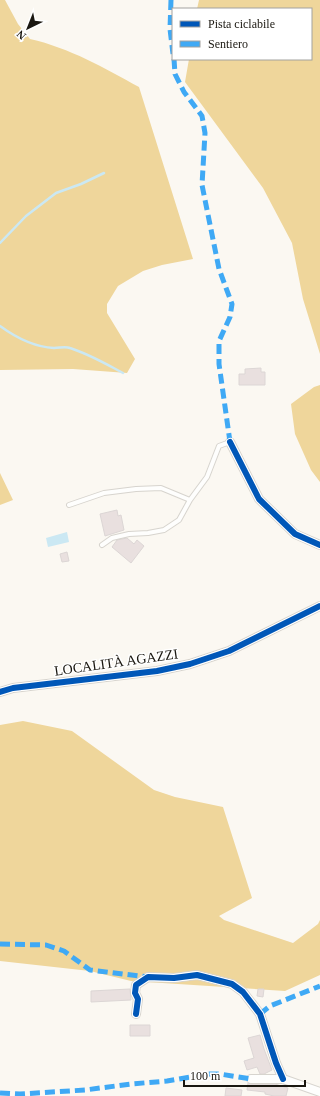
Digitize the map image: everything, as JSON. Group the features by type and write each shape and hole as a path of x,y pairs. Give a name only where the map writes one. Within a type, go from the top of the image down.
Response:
{"street":[{"path":"230,442 259,499 295,534 320,545"},
{"name":"LOCALITÀ AGAZZI","path":"0,692 13,688 157,671 190,664 229,651 320,606"},
{"path":"136,1014 138,999 135,992 136,986 148,977 174,978 197,975 232,984 243,992 260,1014 276,1063 284,1079"},
{"path":"251,1079 284,1079 320,1092"}],"lane":[{"path":"102,545 112,538 129,534 164,530 179,520 190,500 208,477 219,446 230,442"},
{"path":"69,505 104,493 136,489 161,488 190,500"}],"shaded area":[{"path":"0,0 5,0 18,24 30,39 73,53 139,87 193,259 162,265 143,271 118,286 107,304 107,313 135,359 127,373 73,369 0,370"},
{"path":"199,0 320,0 320,354 303,299 292,243 263,188 185,82 189,60 312,60 312,8 197,8"},
{"path":"320,385 320,482 311,470 295,434 291,404 314,387"},
{"path":"0,473 13,500 0,505"},
{"path":"23,721 72,731 154,790 175,797 223,807 252,898 219,916 224,920 293,943 318,924 320,920 320,975 285,991 131,981 90,971 0,961 0,725"}],"water":[{"path":"67,532 69,542 48,547 46,538"}],"building":[{"path":"261,368 261,372 265,372 265,385 239,385 239,374 245,374 245,369"},
{"path":"117,510 118,516 121,515 124,530 105,536 100,514"},
{"path":"127,538 134,544 137,540 144,546 131,563 112,547 117,540"},
{"path":"67,552 69,561 62,562 60,554"},
{"path":"130,989 131,1000 91,1002 91,991"},
{"path":"258,989 264,989 263,997 257,996"},
{"path":"130,1025 150,1025 150,1036 130,1036"},
{"path":"260,1035 272,1070 264,1074 260,1074 257,1067 247,1070 244,1061 254,1058 248,1038"},
{"path":"248,1083 275,1084 288,1088 286,1096 274,1096 265,1094 265,1092 247,1090"},
{"path":"226,1088 242,1090 241,1096 225,1096"}],"waterway":[{"path":"0,243 26,216 56,193 81,184 104,173"},
{"path":"0,326 19,338 33,344 54,348 66,347 77,350 123,373"}],"marked path":[{"path":"171,0 170,29 172,46"},
{"path":"174,60 175,74 184,92 202,116 205,133 202,185 219,269 232,304 230,317 219,341 219,364 230,442"},
{"path":"0,944 46,945 64,951 90,970 148,977"},
{"path":"260,1014 270,1006 320,986"},
{"path":"0,1093 20,1094 85,1090 167,1081 208,1074 220,1074 251,1079"}],"cycle path":[{"path":"230,442 259,499 295,534 320,545"},
{"path":"0,692 13,688 157,671 190,664 229,651 320,606"},
{"path":"136,1014 138,999 135,993 136,985 148,977 174,978 197,975 232,984 243,992 260,1014 276,1063 283,1079"}]}
